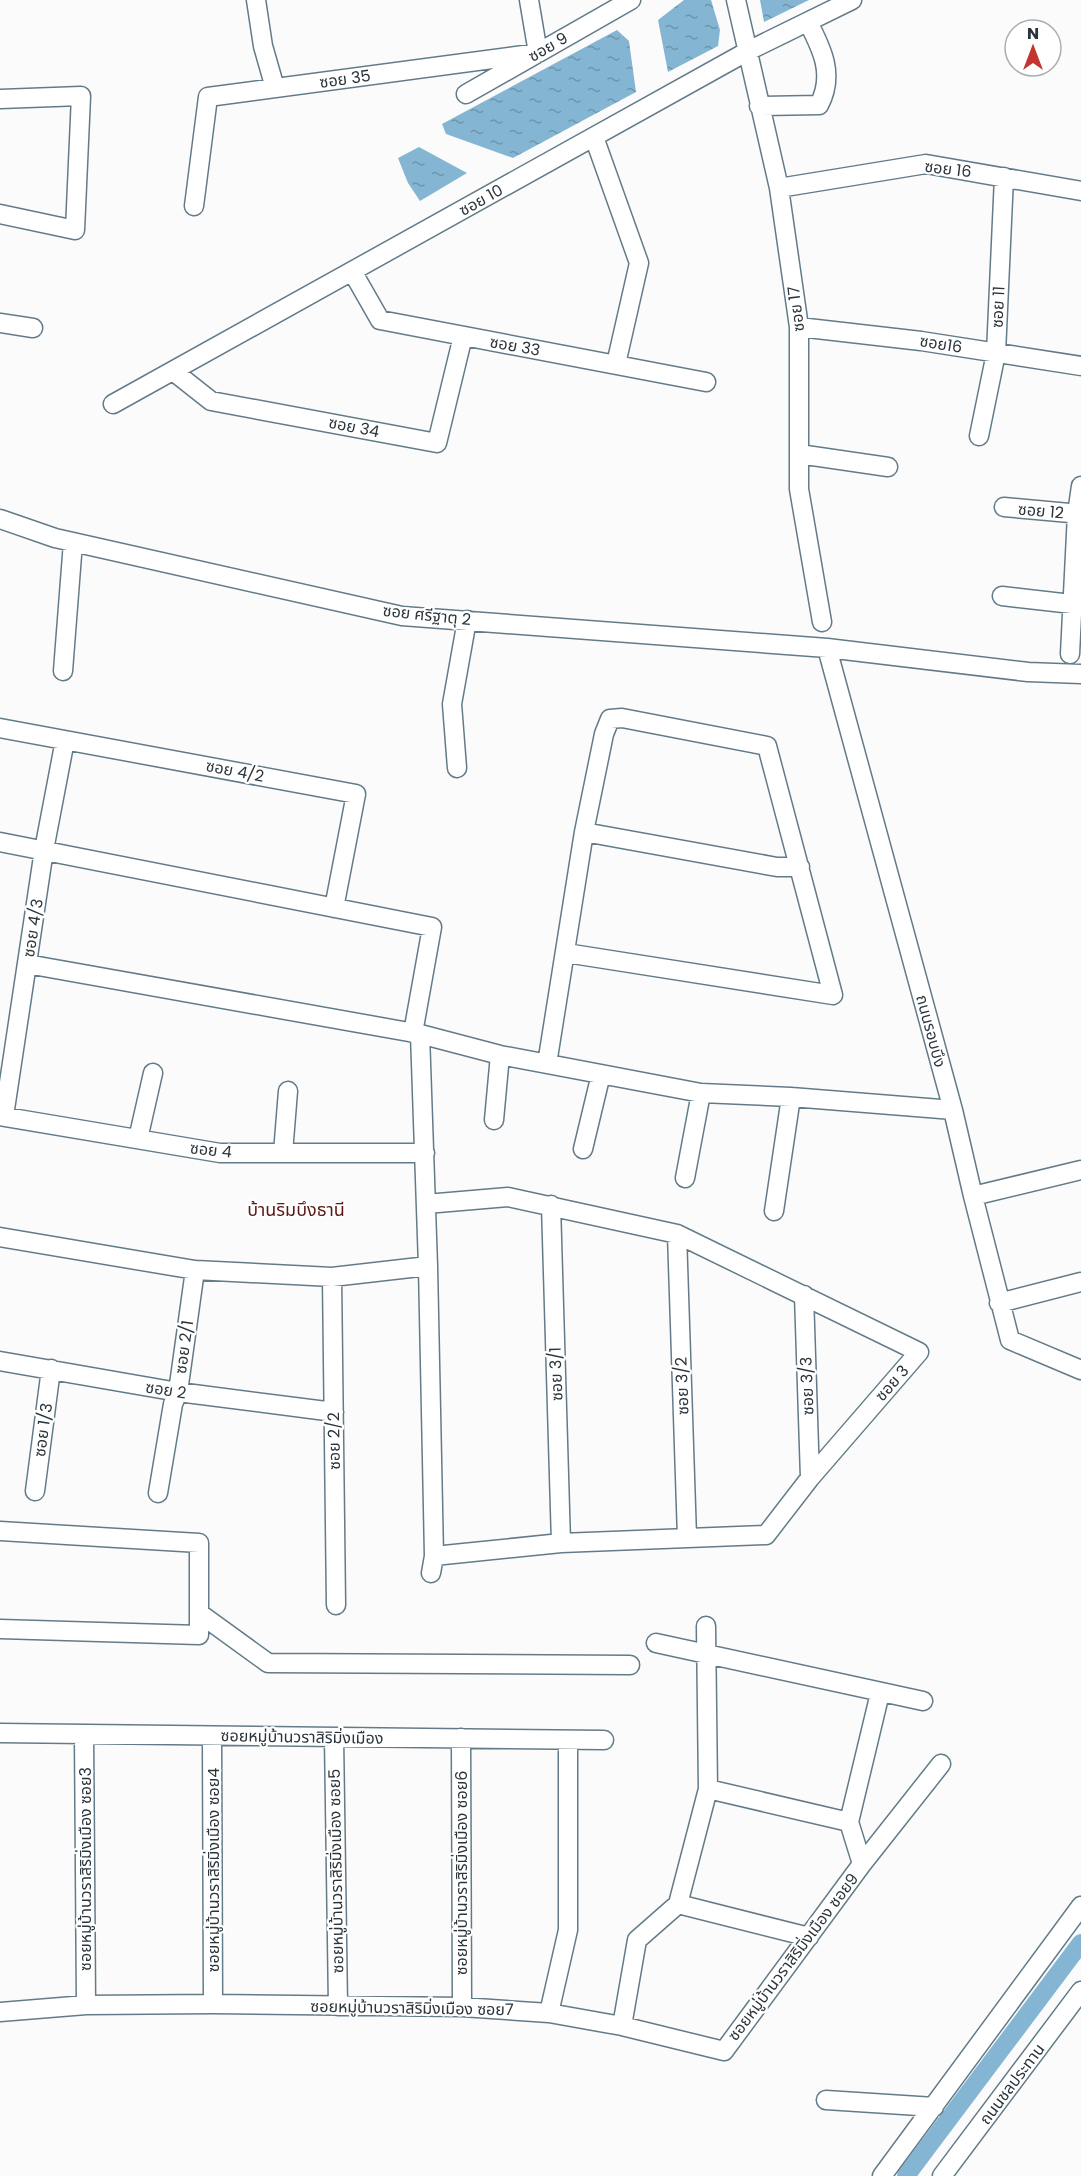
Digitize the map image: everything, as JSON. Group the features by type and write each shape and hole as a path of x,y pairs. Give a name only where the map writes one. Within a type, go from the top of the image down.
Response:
{"street":[{"path":"256,0 263,46 275,88"},
{"path":"529,0 538,53"},
{"name":"ซอย 9","path":"466,94 631,0"},
{"name":"ซอย 17","path":"736,0 779,188 799,327 798,489 822,622"},
{"name":"ซอย 10","path":"112,404 748,51 852,0"},
{"path":"759,106 819,105 825,92 825,56 808,22"},
{"name":"ซอย 35","path":"194,206 208,97 538,53"},
{"path":"0,99 81,96 75,230 0,214"},
{"path":"594,137 639,263 616,364"},
{"name":"ซอย 16","path":"779,188 926,164 1081,191"},
{"name":"ซอย 11","path":"980,436 996,353 1004,177"},
{"name":"ซอย 33","path":"352,271 380,321 706,382"},
{"path":"0,323 33,328"},
{"name":"ซอย16","path":"799,327 921,341 1081,366"},
{"name":"ซอย 34","path":"173,371 211,401 437,443 463,336"},
{"path":"799,454 888,467"},
{"name":"ซอย 12","path":"1070,654 1077,604 1081,486"},
{"name":"ซอย 12","path":"1004,507 1079,514"},
{"name":"ซอย ศรีฐาตุ 2","path":"0,519 55,538 402,616 827,648 1028,672 1081,674"},
{"path":"63,671 73,542"},
{"path":"1002,596 1077,604"},
{"path":"457,768 452,704 467,620"},
{"name":"ถนนรอบบึง","path":"827,648 953,1110 972,1196 1010,1340 1081,1370"},
{"path":"547,1064 584,832 604,734 610,719 622,718 767,747 833,994 566,953"},
{"name":"ซอย 4/2","path":"0,728 356,794 334,908"},
{"name":"ซอย 4/3","path":"2,1116 44,850 65,740"},
{"path":"584,832 777,867 800,867"},
{"path":"0,842 432,927 417,1034 425,1153 428,1266 332,1277 195,1270 0,1237"},
{"path":"27,964 417,1034 500,1055 701,1094 953,1110"},
{"path":"494,1120 500,1055"},
{"path":"138,1139 153,1073"},
{"path":"583,1149 601,1074"},
{"path":"283,1153 288,1091"},
{"path":"685,1178 701,1094"},
{"path":"774,1211 791,1098"},
{"name":"ซอย 4","path":"2,1116 220,1153 425,1153"},
{"path":"972,1196 1081,1170"},
{"name":"ซอย 3","path":"426,1204 508,1197 677,1234 919,1352 810,1478 766,1535 561,1543 433,1565 428,1266"},
{"name":"ซอย 3/1","path":"551,1205 561,1543"},
{"name":"ซอย 3/2","path":"677,1234 687,1537"},
{"name":"ซอย 2/1","path":"158,1494 173,1404 178,1392 195,1270"},
{"name":"ซอย 2/2","path":"332,1277 336,1605"},
{"path":"999,1303 1081,1282"},
{"name":"ซอย 3/3","path":"804,1295 810,1478"},
{"name":"ซอย 2","path":"0,1361 178,1392 334,1412"},
{"name":"ซอย 1/3","path":"35,1491 51,1369"},
{"path":"0,1531 199,1542 199,1635 0,1629"},
{"path":"199,1614 268,1663 630,1665"},
{"path":"568,1740 568,1930 549,2013 622,2026 637,1940 678,1904 708,1789 706,1626"},
{"path":"656,1643 923,1701"},
{"path":"708,1789 849,1822 880,1693"},
{"name":"ซอยหมู่บ้านวราสิริมิ่งเมือง","path":"0,1733 604,1740"},
{"name":"ซอยหมู่บ้านวราสิริมิ่งเมือง ซอย3","path":"84,1734 86,2005"},
{"name":"ซอยหมู่บ้านวราสิริมิ่งเมือง ซอย4","path":"213,1736 213,2004"},
{"name":"ซอยหมู่บ้านวราสิริมิ่งเมือง ซอย5","path":"334,1737 338,2006"},
{"name":"ซอยหมู่บ้านวราสิริมิ่งเมือง ซอย6","path":"460,1738 462,2007"},
{"name":"ซอยหมู่บ้านวราสิริมิ่งเมือง ซอย9","path":"622,2026 724,2051 862,1864 941,1764"},
{"name":"ซอยหมู่บ้านวราสิริมิ่งเมือง ซอย9","path":"849,1822 862,1864"},
{"path":"678,1904 809,1937"},
{"path":"882,2176 1081,1906"},
{"name":"ถนนชลประทาน","path":"942,2176 1081,1991"},
{"name":"ซอยหมู่บ้านวราสิริมิ่งเมือง ซอย7","path":"0,2012 86,2005 213,2004 462,2007 549,2013"},
{"path":"825,2100 934,2107"}],"water":[{"path":"684,0 711,0 720,30 718,46 668,72 658,20"},
{"path":"760,0 809,0 764,22"},
{"path":"617,30 629,41 636,92 513,158 446,134 442,124"},
{"path":"419,147 467,173 420,201 408,183 398,158"}],"waterway":[{"path":"906,2176 1081,1943"}],"district":[{"name":"บ้านริมบึงธานี","path":"296,1209"}]}
